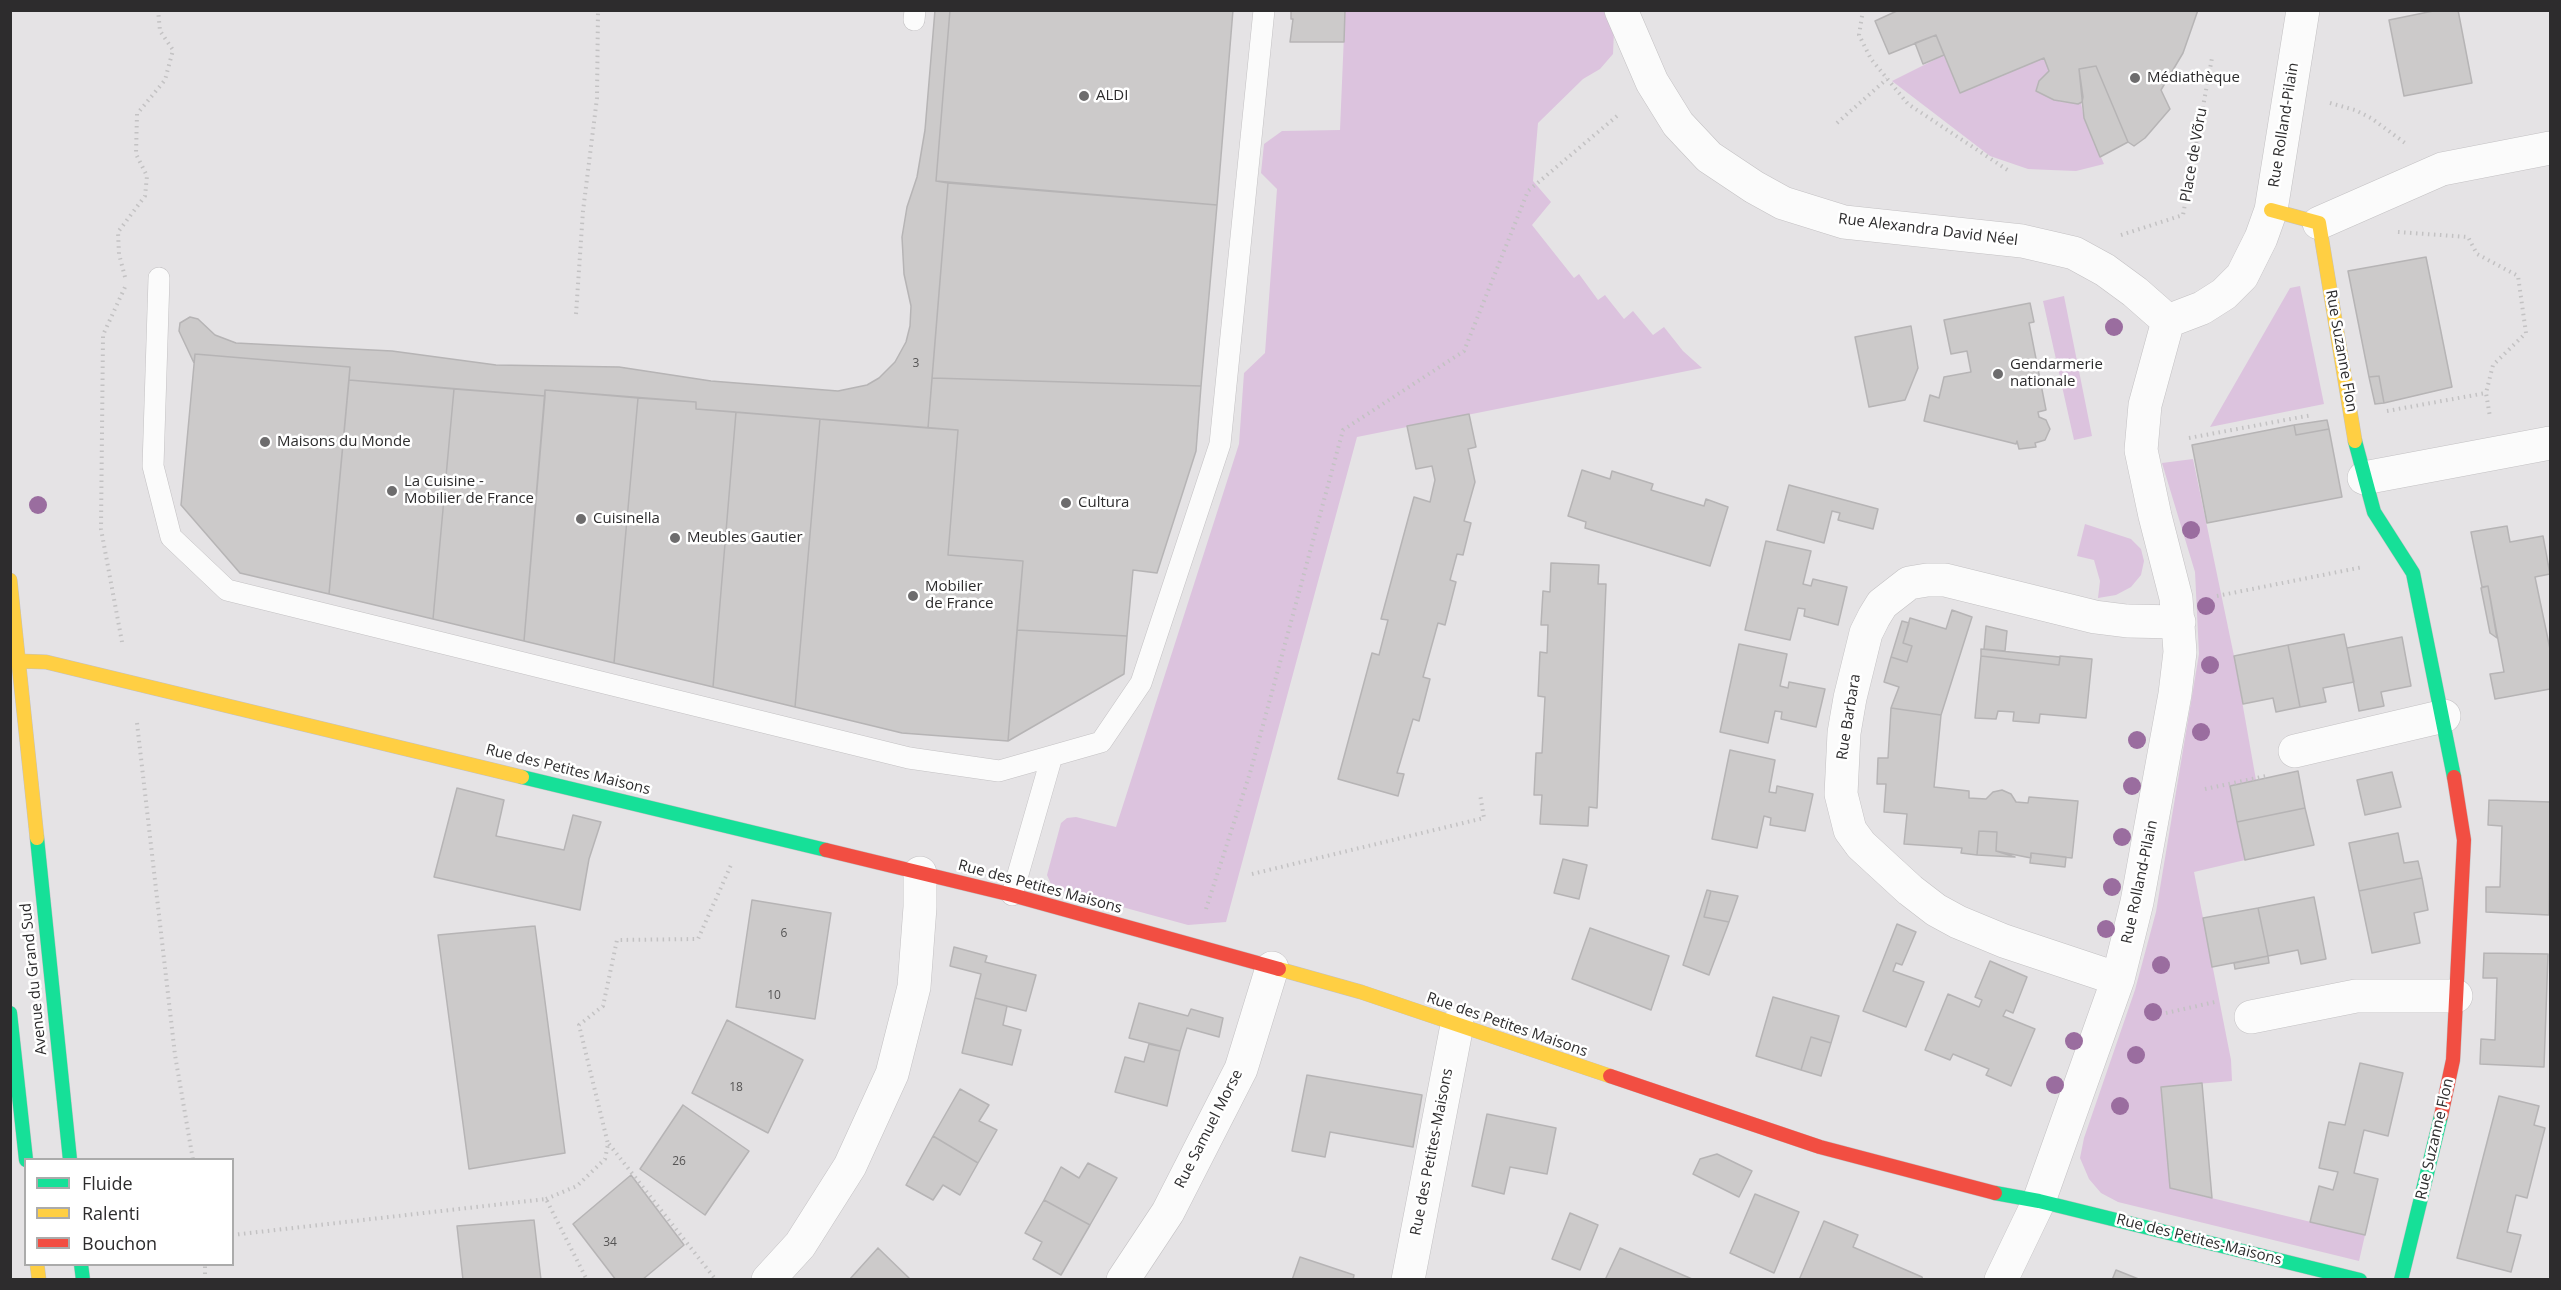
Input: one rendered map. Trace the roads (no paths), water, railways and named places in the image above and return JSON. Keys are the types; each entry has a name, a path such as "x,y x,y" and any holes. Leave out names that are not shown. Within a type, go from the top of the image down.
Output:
{"street":[{"name":"Rue Alexandra David Néel","path":"1621,10 1661,99 1691,141 1730,173 1783,203 1844,222 2022,241 2074,253 2105,270 2168,321"},
{"name":"Rue Rolland-Pilain","path":"2266,224 2303,10"},
{"path":"2168,321 2202,308 2224,294 2242,276 2266,224 2319,223 2442,169 2550,148"},
{"name":"Rue Suzanne Flon","path":"2319,223 2357,451 2380,524 2406,559 2417,589 2444,716 2464,840 2450,1081 2401,1280"},
{"name":"Rue Rolland-Pilain","path":"2001,1280 2039,1201 2118,979 2137,902 2175,694 2180,652 2179,622 2170,567 2141,450 2144,413 2168,321"},
{"path":"2364,478 2550,442"},
{"name":"Avenue du Grand Sud","path":"10,580 70,1158"},
{"name":"Rue Barbara","path":"2118,979 2026,949 1958,922 1935,910 1910,890 1861,845 1850,830 1842,794 1844,733 1866,633 1882,604 1909,584 1927,580 1946,580 2095,617 2127,621 2179,622"},
{"name":"Rue des Petites Maisons","path":"18,661 46,662 1012,895 1361,992 1820,1147 1991,1192 2039,1201"},
{"path":"2295,751 2444,716"},
{"path":"768,1280 800,1245 850,1166 892,1074 914,987 920,873"},
{"name":"Rue Samuel Morse","path":"1123,1280 1168,1212 1241,1069 1272,968"},
{"path":"2251,1017 2356,996 2456,996"},
{"name":"Avenue du Grand Sud","path":"10,1013 26,1158"},
{"name":"Rue des Petites-Maisons","path":"1408,1280 1457,1025"},
{"name":"Rue des Petites-Maisons","path":"2039,1201 2360,1280"}],"lane":[{"path":"159,278 153,466 171,537 227,590 909,758 999,771 1101,742 1141,683 1220,444 1264,10"},
{"path":"1012,895 1053,756"}],"place":[{"name":"Médiathèque","path":"2135,78"},
{"name":"ALDI","path":"1084,96"},
{"name":"Gendarmerie nationale","path":"1998,374"},
{"name":"Maisons du Monde","path":"265,442"},
{"name":"La Cuisine - Mobilier de France","path":"392,491"},
{"name":"Cultura","path":"1066,503"},
{"name":"Cuisinella","path":"581,519"},
{"name":"Meubles Gautier","path":"675,538"},
{"name":"Mobilier de France","path":"913,596"}]}
